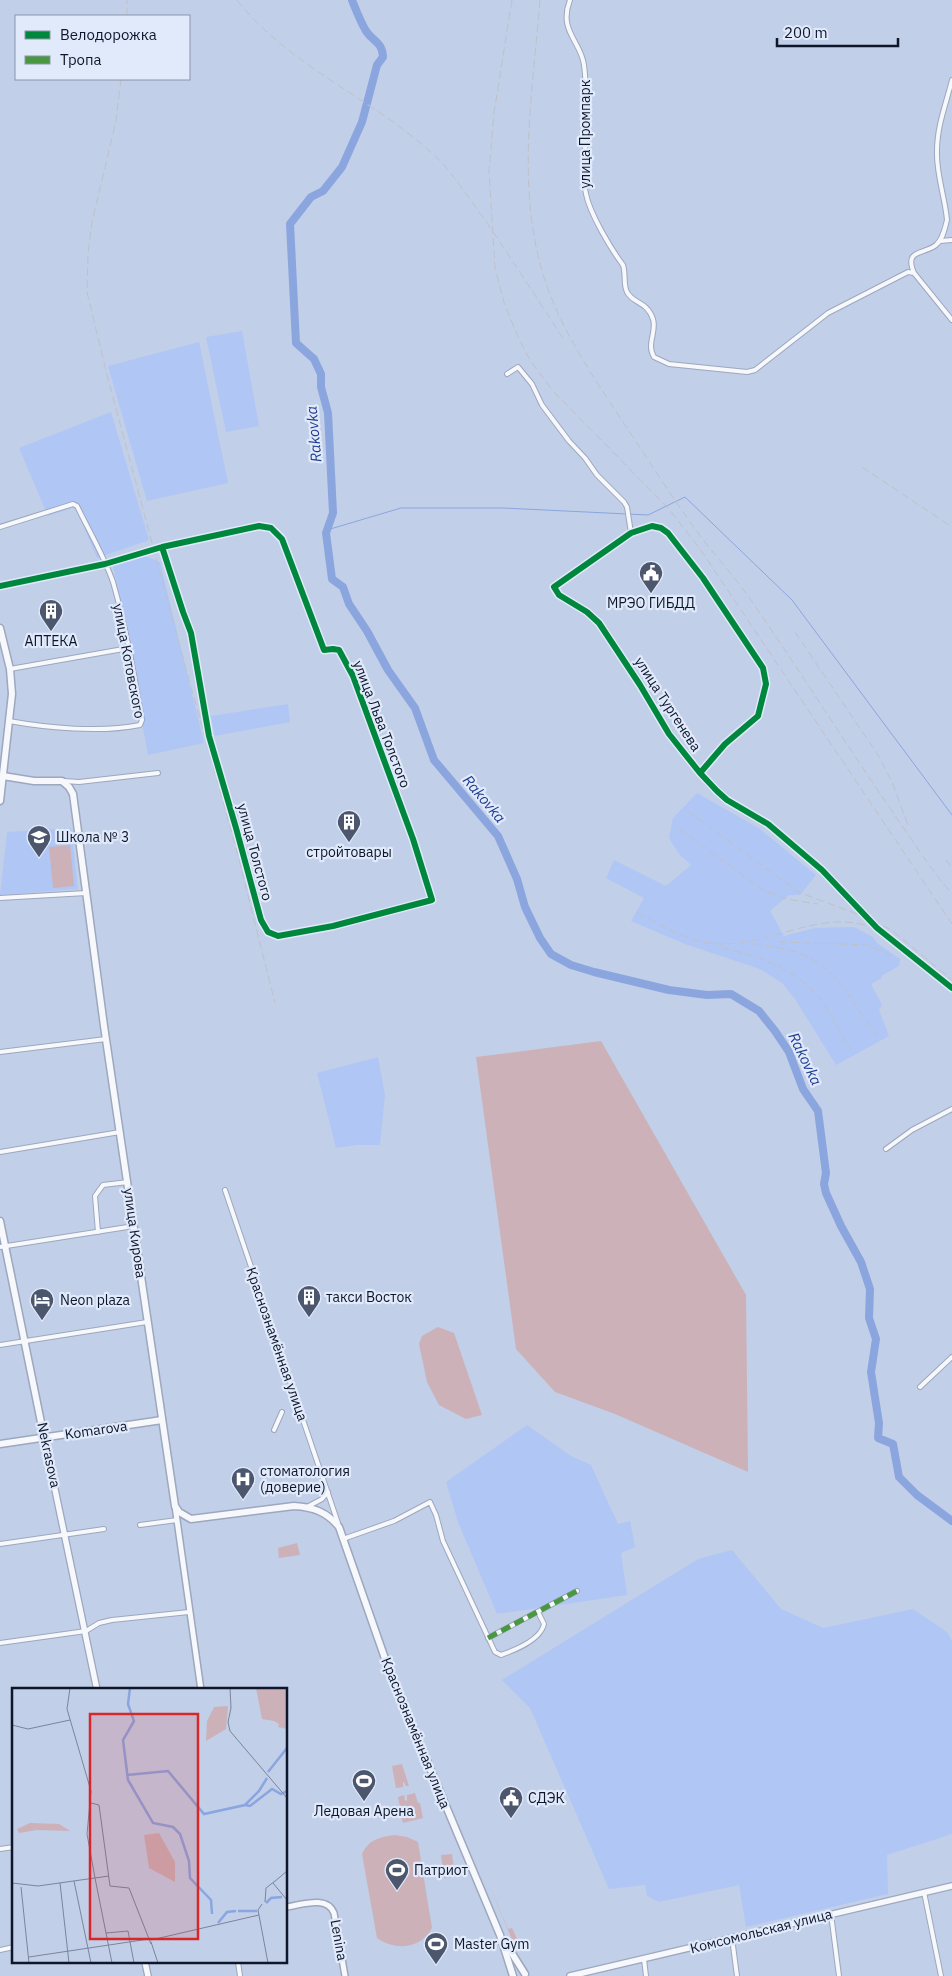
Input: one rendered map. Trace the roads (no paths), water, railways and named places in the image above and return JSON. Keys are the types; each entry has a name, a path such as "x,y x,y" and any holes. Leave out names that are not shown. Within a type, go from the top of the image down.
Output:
{"highway":[{"path":"0,628 10,669 12,694 1,775 0,801"},
{"path":"1,775 34,781 62,781"},
{"name":"улица Кирова","path":"62,781 73,794 106,1039 174,1506"},
{"name":"Nekrasova","path":"0,1221 3,1247 44,1437"},
{"name":"Komarova","path":"0,1444 162,1420"},
{"path":"174,1506 179,1512 191,1519 294,1506 307,1507"},
{"name":"Краснознамённая улица","path":"307,1507 321,1511 339,1527 389,1670 500,1935 514,1976"},
{"name":"Краснознамённая улица","path":"500,1935 528,1975"},
{"path":"514,1976 528,1975"}],"main road":[{"name":"Nekrasova","path":"44,1437 97,1688"},
{"name":"Комсомольская улица","path":"570,1976 952,1886"}],"street":[{"name":"улица Промпарк","path":"570,0 567,12 568,28 584,61 586,84 584,183 590,208 625,271 626,290 633,299 647,307 651,314 654,321 650,342 652,353 658,360 669,364 747,372 755,370 837,308 904,273 914,273"},
{"path":"952,80 941,115 937,142 938,163 947,220 940,241 933,247 912,257 911,264 914,273 952,320"},
{"path":"940,241 952,240"},
{"path":"507,374 518,367 524,374 542,406 597,475 627,507 631,533 652,526 661,528 668,533 703,578 763,668 766,675 766,684 758,716 725,744 700,773"},
{"name":"улица Котовского","path":"0,527 75,504 112,582 129,648 142,720 140,725 118,728 40,726 9,721"},
{"name":"улица Льва Толстого","path":"0,586 105,564 162,547 259,526 271,528 282,539 324,650 340,650 353,676 413,839 432,900"},
{"name":"улица Тургенева","path":"631,533 554,587 559,595 587,612 602,627 669,734 707,781 727,800 768,824 822,870 877,928 952,988"},
{"name":"улица Толстого","path":"162,547 183,612 192,633 207,727 213,752 261,920 268,932 278,936 333,926 432,900"},
{"path":"10,669 129,648"},
{"path":"62,781 79,782 158,774"},
{"path":"0,898 28,898 86,893"},
{"path":"0,1052 106,1039"},
{"path":"886,1149 912,1130 952,1109"},
{"path":"0,1152 120,1132"},
{"path":"98,1232 95,1196 103,1185 128,1182"},
{"name":"Краснознамённая улица","path":"225,1190 339,1527"},
{"path":"3,1247 134,1226"},
{"path":"0,1344 25,1342 147,1322"},
{"path":"920,1387 952,1358"},
{"path":"274,1430 282,1412"},
{"path":"307,1507 328,1492"},
{"path":"343,1538 394,1520 430,1502 436,1515 443,1541 495,1652 501,1655 510,1652 534,1638 543,1629 544,1624 538,1612"},
{"name":"улица Кирова","path":"174,1506 201,1688"},
{"path":"140,1525 191,1519"},
{"path":"0,1544 104,1529"},
{"path":"488,1638 577,1591"},
{"path":"0,1643 86,1631 99,1623 112,1620 189,1612"},
{"path":"924,1892 941,1976"},
{"name":"Lenina","path":"288,1908 323,1902 331,1906 334,1912 345,1976"},
{"path":"831,1914 840,1976"},
{"path":"732,1938 737,1976"},
{"path":"644,1959 646,1976"}],"waterway":[{"name":"Rakovka","path":"352,0 364,27 381,48 383,57 377,65 362,122 342,167 323,191 311,197 290,224 296,343 314,359 321,374 321,387 328,413 333,513 326,533 332,579 343,587 349,604 367,631 388,670 415,708 434,760 498,836 517,879 525,907 540,938 551,954 571,965 669,990 707,995 731,994 759,1011 789,1052 803,1089 818,1111 826,1173 824,1184 826,1193 841,1226 861,1262 870,1289 869,1318 876,1339 871,1372 879,1423 878,1438 893,1444 899,1477 917,1495 952,1521"},
{"path":"327,530 401,508 503,508 648,515 685,497 792,600 952,815"}],"railway":[{"path":"127,0 127,15"},
{"path":"237,0 281,44 410,135 439,160 454,177 484,219 563,338"},
{"path":"512,0 494,113 489,172 495,268 505,306 520,341 530,360 552,390 669,509 700,549 952,924"},
{"path":"540,0 529,130 529,195 539,260 545,281 561,320 592,375 674,500 702,539 748,596 857,760 914,843 952,894"},
{"path":"121,80 116,121 92,222 88,254 87,292 107,375 236,848 275,1003"},
{"path":"862,467 952,527"},
{"path":"795,632 878,755 892,782 909,828"},
{"path":"688,811 798,892 868,918 893,931 952,980"},
{"path":"680,829 763,890 786,899 818,904"},
{"path":"946,860 952,868"},
{"path":"638,913 681,935 708,943 740,943 803,927 835,922 856,923 876,928"},
{"path":"779,942 868,945 891,956"},
{"path":"753,945 798,953 815,961 841,984 876,1036"},
{"path":"722,948 747,954 771,963 803,982 824,1004 851,1050"}],"place":[{"name":"МРЭО ГИБДД","path":"651,594"},
{"name":"АПТЕКА","path":"51,632"},
{"name":"стройтовары","path":"349,843"},
{"name":"Школа № 3","path":"39,858"},
{"name":"такси Восток","path":"309,1318"},
{"name":"Neon plaza","path":"42,1321"},
{"name":"стоматология (доверие)","path":"243,1500"},
{"name":"Ледовая Арена","path":"364,1802"},
{"name":"СДЭК","path":"511,1819"},
{"name":"Патриот","path":"397,1891"},
{"name":"Master Gym","path":"436,1965"}]}
